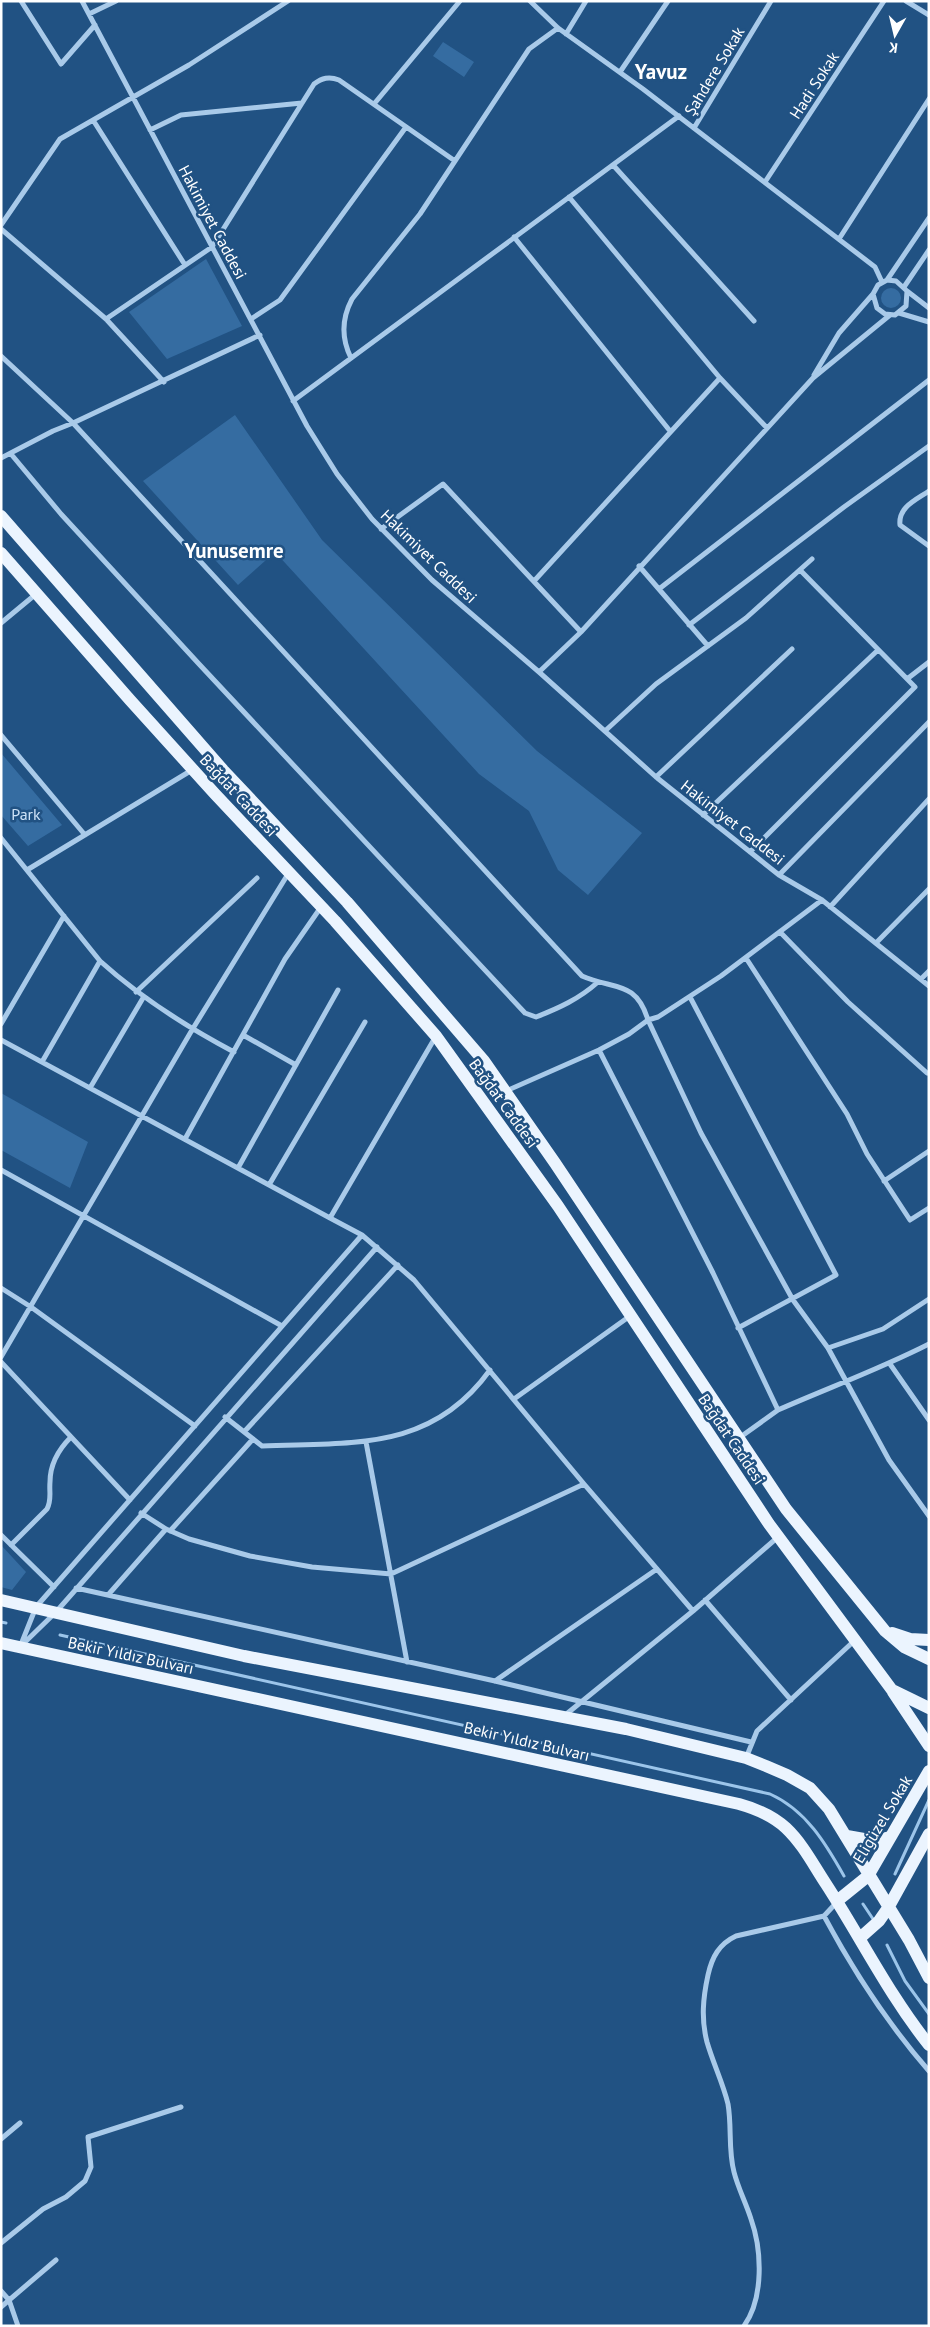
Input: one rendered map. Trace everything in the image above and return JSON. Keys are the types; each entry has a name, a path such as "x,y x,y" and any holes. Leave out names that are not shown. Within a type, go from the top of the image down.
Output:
{"main road":[{"name":"Bağdat Caddesi","path":"1,516 223,770 347,902 484,1061 786,1509 885,1631 904,1647 929,1659"},
{"name":"Bağdat Caddesi","path":"1,553 192,769 321,907 436,1036 558,1206 778,1537 892,1690 929,1708"},
{"name":"Bekir Yıldız Bulvarı","path":"1,1600 244,1656 563,1716 746,1758 788,1774 810,1788 829,1809 847,1836 868,1876 909,1940 929,1978"},
{"path":"885,1631 910,1639 929,1640"},
{"name":"Bekir Yıldız Bulvarı","path":"1,1643 750,1807 774,1819 794,1836 861,1937 887,1986 929,2045"},
{"path":"892,1690 929,1746"},
{"name":"Eligüzel Sokak","path":"837,1901 868,1876 929,1771"},
{"path":"861,1937 879,1922 929,1834"},
{"path":"847,1836 875,1841 890,1838"}],"street":[{"path":"21,1 61,64 95,25"},
{"name":"Hakimiyet Caddesi","path":"82,1 293,401 338,474 381,529 432,580 539,672 656,777 779,875 822,900 929,986"},
{"path":"89,14 116,1"},
{"path":"1,225 60,139 189,65 288,1"},
{"path":"374,104 460,1"},
{"path":"530,1 558,28 679,116 875,267 884,281"},
{"path":"566,34 586,1"},
{"path":"620,72 668,1"},
{"name":"Şahdere Sokak","path":"694,128 771,1"},
{"name":"Hadi Sokak","path":"765,182 884,1"},
{"path":"906,1 929,15"},
{"path":"350,358 344,335 344,320 348,305 420,214 529,49 558,28"},
{"path":"106,319 212,247 314,84 321,79 339,80 455,161"},
{"path":"839,239 929,99"},
{"path":"150,130 181,115 302,103"},
{"path":"293,401 679,116"},
{"path":"93,120 185,265"},
{"path":"251,319 280,300 406,127"},
{"path":"613,165 754,321"},
{"path":"569,197 720,378 767,428"},
{"path":"813,378 839,333 884,281 929,218"},
{"path":"1,229 106,319 164,382"},
{"path":"514,237 670,431"},
{"path":"899,313 906,306 906,289 929,250"},
{"path":"884,281 896,281 929,308"},
{"path":"873,294 877,308 890,315"},
{"path":"539,672 580,632 813,378 890,315 899,313 929,322"},
{"path":"1,458 53,430 73,423 164,382 260,336"},
{"path":"1,356 73,423 582,976 624,988 632,993 643,1005 648,1020 701,1133 793,1300 828,1348 889,1460 929,1516"},
{"path":"535,580 720,378"},
{"path":"659,590 929,380"},
{"path":"690,625 844,507 929,446"},
{"path":"11,454 61,514 525,1013 536,1017 567,1005 582,996 598,982"},
{"path":"381,529 443,484 535,580 580,632"},
{"path":"929,491 904,509 900,525 929,546"},
{"path":"605,731 656,684 746,618 812,559"},
{"path":"639,566 708,646"},
{"path":"750,852 914,687 800,570"},
{"path":"1,623 36,594"},
{"path":"656,777 792,649"},
{"path":"703,815 878,650"},
{"path":"907,679 929,662"},
{"path":"779,875 929,722"},
{"path":"1,735 85,835"},
{"path":"27,870 192,769"},
{"path":"830,907 929,799"},
{"path":"1,838 100,961 143,998 192,1030 234,1052"},
{"path":"1,1357 143,1117 192,1030 289,872"},
{"path":"136,992 257,878"},
{"path":"876,943 929,889"},
{"path":"506,1092 599,1050 629,1034 648,1020 658,1017 746,958 822,900"},
{"path":"185,1139 285,959 321,907"},
{"path":"1,1024 64,916"},
{"path":"780,932 848,1002 927,1073"},
{"path":"746,958 847,1114 867,1154 910,1220 929,1208"},
{"path":"42,1062 100,961"},
{"path":"921,979 929,971"},
{"path":"238,1168 338,990"},
{"path":"690,997 836,1274 793,1300 738,1328"},
{"path":"90,1088 143,998"},
{"path":"270,1185 365,1022"},
{"path":"243,1035 296,1065"},
{"path":"330,1218 436,1036"},
{"path":"1,1040 362,1235 377,1247 414,1280 693,1611"},
{"path":"599,1050 713,1273 778,1410"},
{"path":"884,1181 929,1151"},
{"path":"1,1170 282,1326"},
{"path":"20,1647 36,1607 362,1235"},
{"path":"20,1647 56,1612 225,1417 377,1247"},
{"path":"244,1432 398,1265"},
{"path":"1,1288 31,1307 195,1426"},
{"path":"828,1348 883,1329 929,1299"},
{"path":"514,1399 630,1316"},
{"path":"739,1438 778,1410 846,1379 890,1364 929,1344"},
{"path":"1,1362 130,1500"},
{"path":"890,1364 929,1420"},
{"path":"225,1417 262,1446 366,1442 407,1434 443,1416 474,1391 490,1370"},
{"path":"11,1545 49,1506 52,1468 61,1448 72,1437"},
{"path":"108,1595 253,1438"},
{"path":"366,1442 407,1662"},
{"path":"142,1513 168,1530 204,1544 281,1562 338,1570 391,1574 584,1484"},
{"path":"1,1536 54,1587"},
{"path":"563,1716 583,1702 693,1611 778,1537"},
{"path":"495,1681 657,1569"},
{"path":"76,1588 495,1681 751,1742"},
{"path":"705,1600 791,1700"},
{"path":"746,1758 756,1731 854,1640"},
{"path":"744,2326 752,2311 756,2292 758,2267 757,2241 752,2220 734,2173 728,2103 705,2030 705,1990 714,1956 721,1946 730,1939 824,1916 837,1901"},
{"path":"824,1916 869,1994 901,2039 929,2071"},
{"path":"1,2243 43,2209 66,2197 85,2181 91,2167 88,2137 181,2108"},
{"path":"1,2139 20,2123"},
{"path":"1,2307 56,2260"},
{"path":"1,2291 9,2300 18,2326"}],"green space":[{"path":"443,42 474,62 464,77 433,56"},
{"path":"206,259 242,326 167,359 129,312"},
{"path":"891,288 898,291 901,298 898,305 891,308 884,305 881,298 884,291"},
{"path":"235,415 322,540 537,751 642,833 588,895 558,870 529,811 479,774 275,552 238,585 143,481"},
{"name":"Park","path":"1,753 62,825 28,846 1,815"},
{"path":"1,1093 88,1142 70,1188 1,1150"},
{"path":"1,1545 26,1572 12,1590 1,1587"}],"waterway":[{"path":"1,1622 6,1623"},
{"path":"60,1635 770,1794 794,1809 814,1829 844,1876"},
{"path":"895,1874 929,1800"},
{"path":"863,1904 875,1922"},
{"path":"887,1945 905,1981 929,2014"}],"district":[{"name":"Yavuz","path":"661,72"},
{"name":"Yunusemre","path":"234,551"}]}
